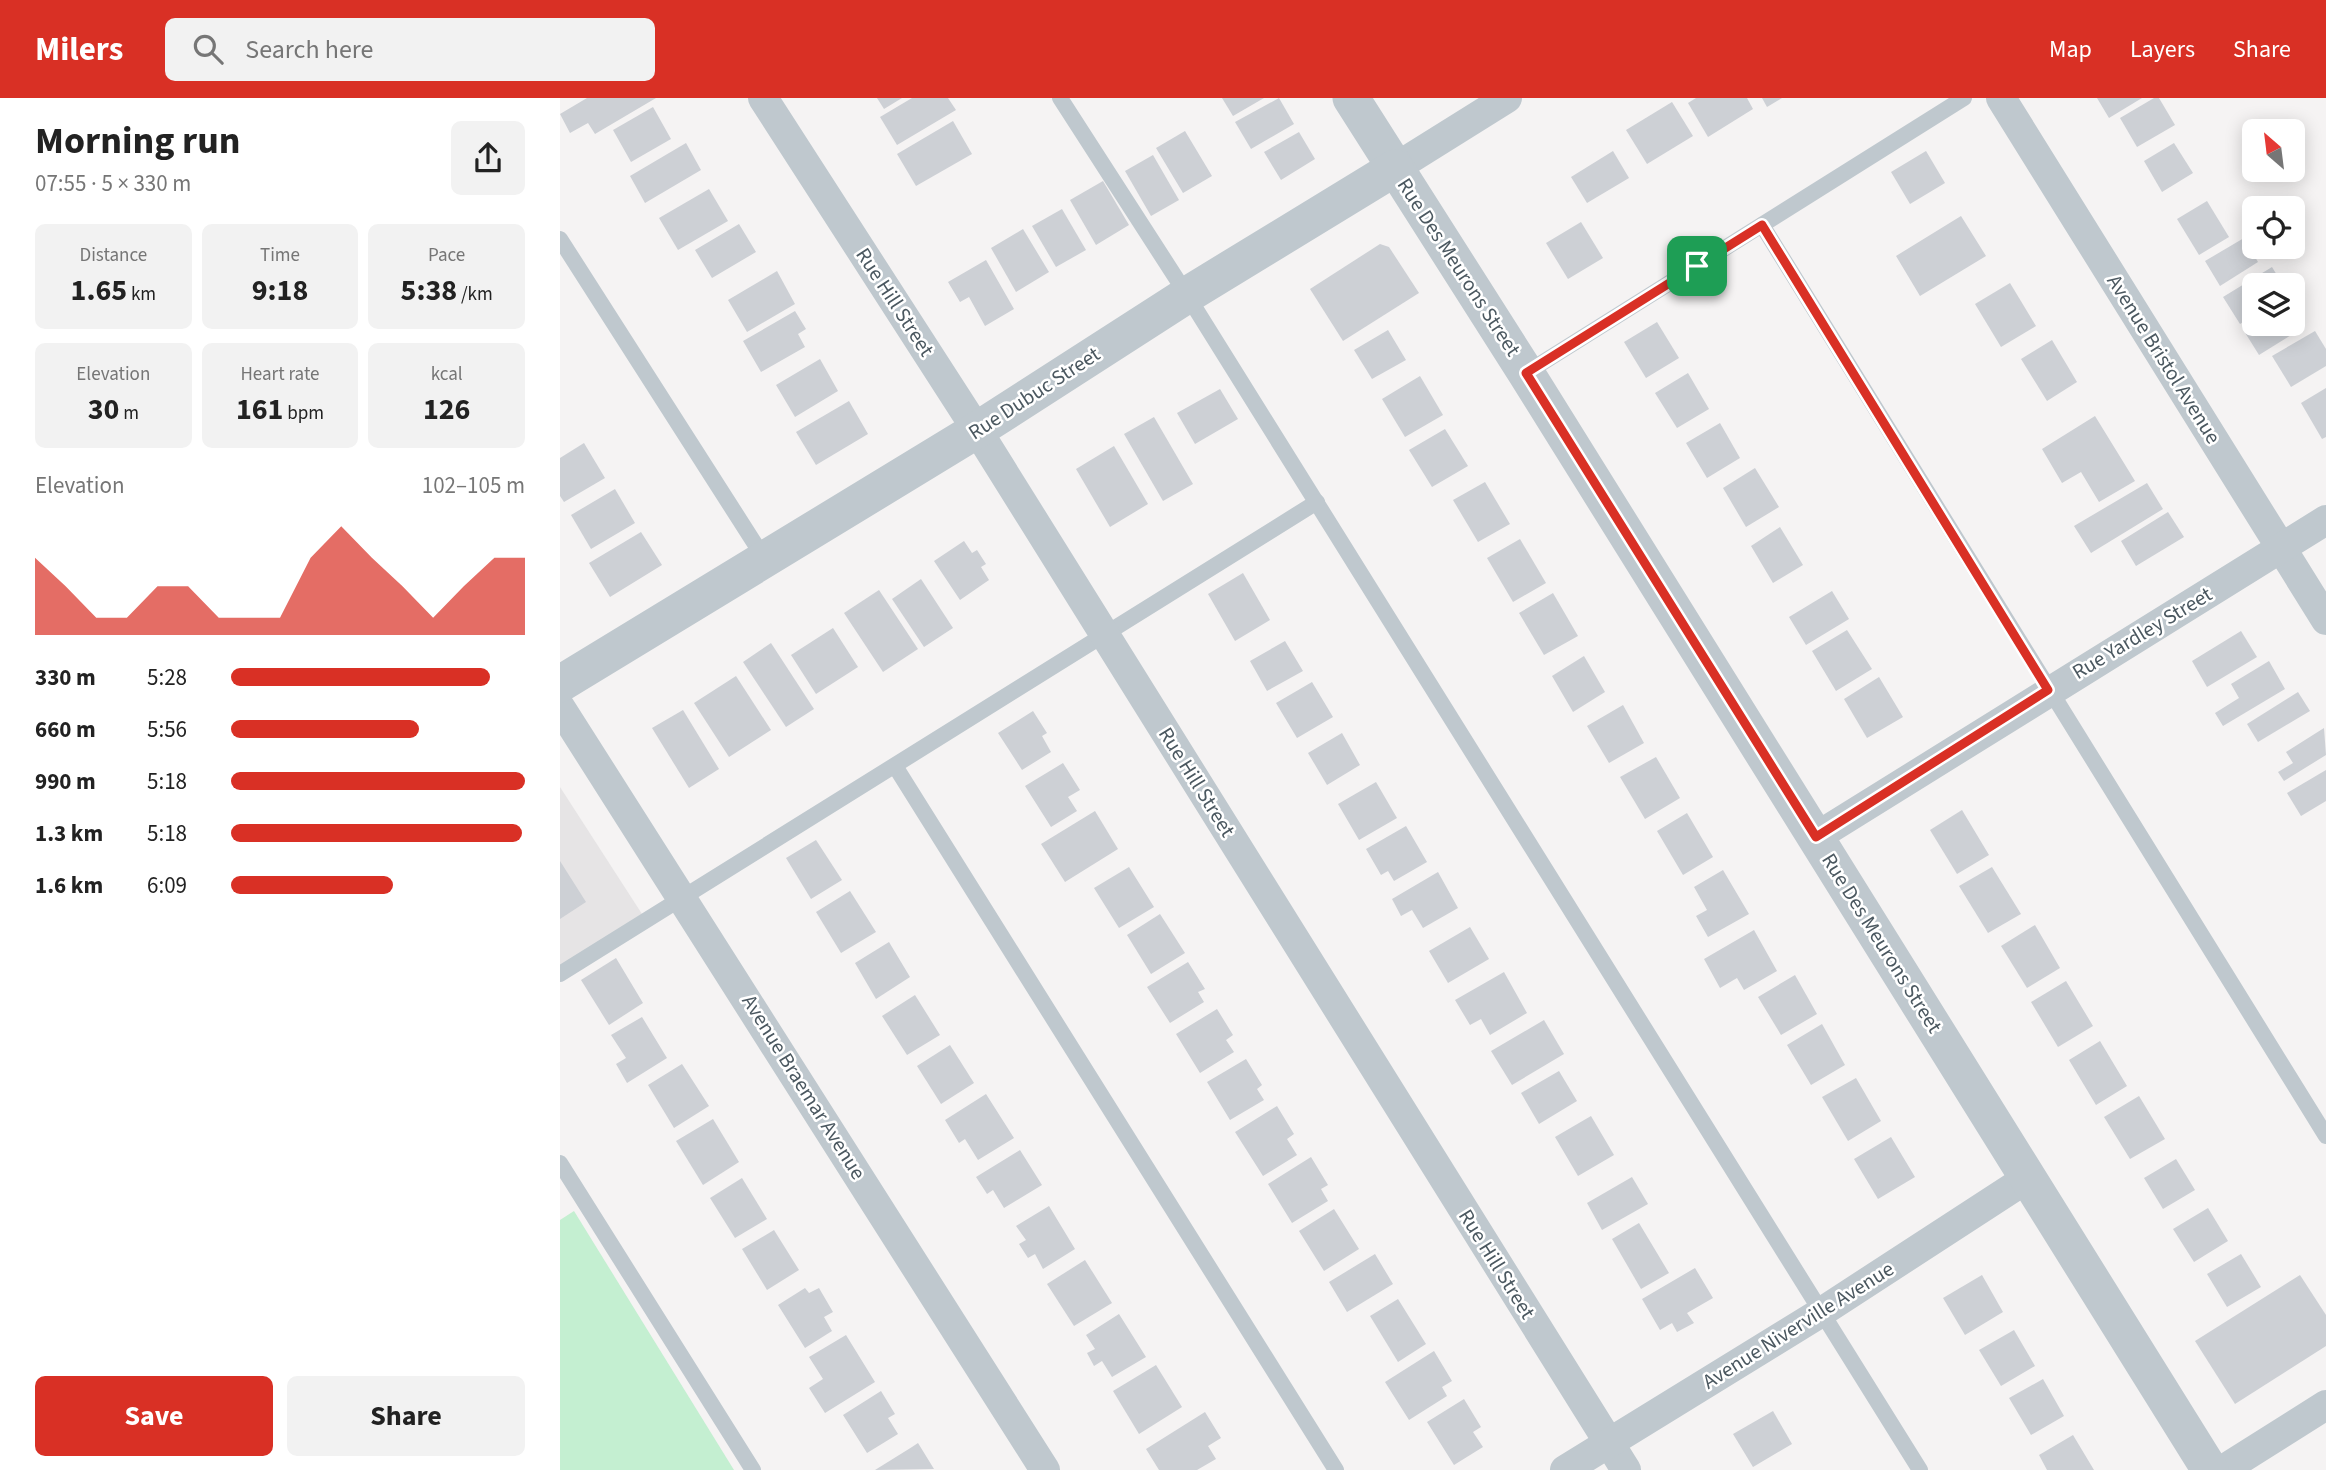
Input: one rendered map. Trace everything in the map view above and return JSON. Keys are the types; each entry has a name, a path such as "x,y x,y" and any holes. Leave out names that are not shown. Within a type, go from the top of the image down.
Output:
{"street":[{"name":"Rue Hill Street","path":"763,98 977,430 1626,1470"},
{"name":"Rue Des Meurons Street","path":"1351,98 1526,373 2210,1470"},
{"name":"Rue Dubuc Street","path":"560,684 977,430 1187,295 1507,98"},
{"name":"Avenue Bristol Avenue","path":"2001,98 2326,620"},
{"name":"Rue Yardley Street","path":"1816,837 2048,690 2326,520"},
{"name":"Avenue Braemar Avenue","path":"560,707 683,895 1045,1470"},
{"name":"Avenue Niverville Avenue","path":"1565,1470 1820,1312 2029,1177"},
{"path":"2223,1470 2326,1405"}],"lane":[{"path":"1060,98 1317,502 1920,1470"},
{"path":"1526,373 1964,98"},
{"path":"1762,225 2326,1136"},
{"path":"560,239 764,558"},
{"path":"560,974 1317,502"},
{"path":"895,765 1336,1470"},
{"path":"560,1163 753,1470"}],"shaded area":[{"path":"560,787 642,914 560,966"}],"green space":[{"path":"574,1211 734,1470 560,1470 560,1220"}],"building":[{"path":"587,98 656,98 595,134 588,123 570,133 560,114"},
{"path":"877,98 902,98 884,109"},
{"path":"912,98 948,98 956,110 897,145 880,117"},
{"path":"1222,98 1264,98 1233,116"},
{"path":"1279,98 1294,124 1251,149 1235,122"},
{"path":"1696,98 1747,98 1753,109 1708,137 1688,103"},
{"path":"1762,98 1782,98 1767,107"},
{"path":"2097,98 2142,98 2109,118"},
{"path":"2154,98 2159,98 2175,125 2137,147 2120,118"},
{"path":"1672,102 1693,136 1647,164 1626,130"},
{"path":"653,107 671,139 631,162 613,130"},
{"path":"953,121 972,154 916,186 897,154"},
{"path":"1185,131 1212,176 1183,193 1156,148"},
{"path":"1299,132 1315,159 1281,180 1264,152"},
{"path":"686,143 701,170 645,203 630,176"},
{"path":"2174,143 2193,173 2162,192 2144,161"},
{"path":"1613,151 1629,178 1587,203 1571,177"},
{"path":"1926,151 1945,183 1910,204 1891,172"},
{"path":"1153,155 1179,200 1151,216 1125,171"},
{"path":"1103,181 1129,225 1096,245 1070,200"},
{"path":"709,189 728,221 678,250 659,218"},
{"path":"2207,201 2229,237 2199,255 2177,219"},
{"path":"1062,209 1086,250 1056,267 1032,226"},
{"path":"1961,216 1986,256 1920,296 1896,256"},
{"path":"1581,222 1603,258 1568,279 1546,243"},
{"path":"739,224 756,252 712,278 695,250"},
{"path":"1023,229 1049,272 1016,292 991,248"},
{"path":"2242,239 2242,259 2256,259 2258,262 2220,286 2205,261"},
{"path":"1380,244 1389,247 1419,293 1343,341 1310,289"},
{"path":"986,260 1014,309 985,326 969,297 960,302 948,282"},
{"path":"2272,267 2276,273 2262,273"},
{"path":"777,271 795,304 747,332 728,300"},
{"path":"2010,283 2036,326 2001,347 1975,304"},
{"path":"2242,285 2242,323 2240,324 2223,297"},
{"path":"795,311 806,329 798,334 805,347 761,372 743,341"},
{"path":"1657,322 1679,358 1646,378 1624,342"},
{"path":"1388,330 1406,360 1372,379 1354,350"},
{"path":"2315,331 2326,349 2326,366 2291,387 2272,356"},
{"path":"2247,336 2289,336 2259,355"},
{"path":"2052,340 2077,382 2047,401 2021,359"},
{"path":"820,359 838,391 795,417 776,385"},
{"path":"1688,373 1709,409 1677,428 1655,393"},
{"path":"1420,376 1443,415 1405,437 1382,399"},
{"path":"2326,388 2326,437 2322,439 2301,403"},
{"path":"1220,389 1238,419 1195,444 1177,413"},
{"path":"849,401 868,434 816,465 796,432"},
{"path":"2095,416 2135,481 2099,502 2081,472 2062,483 2042,449"},
{"path":"1154,417 1193,484 1163,501 1124,434"},
{"path":"1720,423 1740,458 1707,478 1686,443"},
{"path":"1445,429 1468,466 1432,487 1409,450"},
{"path":"584,443 605,478 564,502 560,496 560,458"},
{"path":"1114,446 1148,504 1110,527 1076,469"},
{"path":"1755,468 1779,507 1746,527 1723,488"},
{"path":"1485,482 1510,524 1478,542 1453,500"},
{"path":"2147,483 2163,509 2091,553 2074,526"},
{"path":"615,489 635,523 591,549 571,515"},
{"path":"2168,512 2184,537 2136,566 2121,541"},
{"path":"1780,527 1803,565 1773,583 1751,546"},
{"path":"641,532 662,565 610,597 589,563"},
{"path":"1520,539 1546,583 1513,602 1487,558"},
{"path":"964,541 972,553 977,550 986,564 981,567 989,580 960,600 934,561"},
{"path":"1243,573 1270,620 1235,641 1208,594"},
{"path":"921,579 953,628 924,647 892,599"},
{"path":"879,590 918,649 883,672 844,613"},
{"path":"1832,591 1849,619 1806,645 1789,617"},
{"path":"1553,593 1578,636 1544,655 1519,613"},
{"path":"833,628 858,667 816,694 791,655"},
{"path":"1847,630 1872,669 1836,691 1812,651"},
{"path":"2241,631 2257,657 2207,687 2192,661"},
{"path":"1285,641 1303,671 1267,691 1250,661"},
{"path":"771,643 814,709 786,727 743,662"},
{"path":"1584,656 1605,692 1573,712 1552,676"},
{"path":"2269,661 2285,689 2223,726 2215,713 2239,698 2231,684"},
{"path":"736,676 771,730 729,757 694,703"},
{"path":"1879,677 1903,717 1867,738 1844,699"},
{"path":"1312,682 1333,717 1297,738 1276,703"},
{"path":"2298,692 2310,711 2258,742 2247,724"},
{"path":"1623,705 1644,743 1609,763 1587,726"},
{"path":"683,710 719,769 689,788 652,728"},
{"path":"1033,711 1047,733 1042,736 1051,752 1022,770 998,733"},
{"path":"2324,728 2326,755 2284,781 2278,772 2293,763 2286,752"},
{"path":"1342,733 1360,765 1327,785 1308,753"},
{"path":"1656,757 1680,798 1645,819 1620,777"},
{"path":"1063,763 1080,790 1068,797 1077,811 1051,827 1025,786"},
{"path":"2326,770 2326,801 2301,816 2287,793"},
{"path":"1376,782 1397,818 1359,840 1338,804"},
{"path":"1962,810 1989,855 1957,874 1930,830"},
{"path":"1095,811 1118,849 1065,882 1041,844"},
{"path":"1687,813 1713,857 1683,875 1657,831"},
{"path":"1406,826 1427,862 1394,881 1388,871 1381,875 1366,849"},
{"path":"816,840 842,880 811,899 786,858"},
{"path":"560,861 586,902 560,919"},
{"path":"1129,867 1154,907 1119,928 1094,888"},
{"path":"1992,867 2021,914 1988,933 1959,886"},
{"path":"1723,870 1749,914 1708,937 1696,916 1707,910 1694,887"},
{"path":"1438,872 1458,908 1423,928 1412,910 1401,916 1392,899"},
{"path":"850,891 876,932 841,953 816,912"},
{"path":"1160,914 1185,953 1151,974 1127,935"},
{"path":"2035,925 2060,968 2027,988 2001,946"},
{"path":"1470,927 1489,959 1448,983 1429,951"},
{"path":"1754,930 1777,971 1744,990 1737,978 1720,988 1704,959"},
{"path":"889,942 910,977 876,999 855,963"},
{"path":"616,958 643,1003 609,1025 581,980"},
{"path":"1188,962 1205,989 1198,992 1204,1002 1170,1023 1147,987"},
{"path":"1504,972 1527,1013 1490,1035 1481,1019 1470,1025 1455,1000"},
{"path":"1795,975 1817,1014 1781,1035 1758,997"},
{"path":"2066,981 2093,1026 2058,1047 2031,1002"},
{"path":"915,995 940,1035 907,1055 882,1016"},
{"path":"1217,1009 1233,1035 1226,1040 1234,1052 1200,1073 1176,1034"},
{"path":"642,1017 667,1058 627,1083 616,1064 626,1058 611,1035"},
{"path":"1544,1020 1564,1054 1512,1085 1491,1051"},
{"path":"1822,1024 1845,1065 1811,1085 1787,1045"},
{"path":"2100,1041 2127,1086 2096,1105 2069,1060"},
{"path":"950,1045 974,1083 941,1104 917,1066"},
{"path":"1246,1059 1262,1085 1257,1089 1264,1100 1230,1120 1207,1082"},
{"path":"682,1064 709,1106 674,1128 648,1085"},
{"path":"1559,1071 1577,1101 1539,1124 1521,1093"},
{"path":"1856,1078 1881,1121 1848,1141 1822,1097"},
{"path":"986,1094 1014,1138 978,1160 965,1139 959,1143 945,1120"},
{"path":"2139,1096 2165,1139 2130,1159 2104,1117"},
{"path":"1277,1106 1294,1134 1287,1139 1297,1155 1263,1176 1235,1132"},
{"path":"1591,1116 1614,1155 1578,1176 1555,1137"},
{"path":"713,1119 739,1162 703,1185 676,1141"},
{"path":"1891,1137 1915,1177 1878,1199 1854,1159"},
{"path":"1020,1150 1042,1185 1004,1208 993,1190 987,1194 976,1177"},
{"path":"1311,1157 1328,1185 1321,1189 1328,1201 1292,1223 1268,1184"},
{"path":"2176,1159 2195,1190 2163,1209 2144,1178"},
{"path":"1632,1177 1648,1204 1602,1230 1587,1203"},
{"path":"742,1178 767,1219 735,1238 710,1198"},
{"path":"1049,1206 1075,1249 1043,1269 1035,1254 1028,1258 1019,1244 1026,1240 1016,1226"},
{"path":"2208,1208 2228,1241 2194,1262 2173,1229"},
{"path":"1334,1209 1359,1249 1324,1271 1299,1231"},
{"path":"1639,1223 1669,1273 1641,1289 1612,1239"},
{"path":"774,1230 799,1270 767,1290 742,1249"},
{"path":"1375,1254 1393,1284 1347,1312 1329,1282"},
{"path":"2241,1254 2261,1287 2227,1307 2207,1274"},
{"path":"1085,1260 1112,1303 1074,1326 1047,1284"},
{"path":"1695,1268 1713,1298 1687,1313 1694,1323 1677,1332 1672,1323 1660,1330 1642,1299"},
{"path":"1982,1275 2003,1312 1965,1335 1943,1298"},
{"path":"2300,1275 2326,1315 2326,1346 2235,1404 2195,1341"},
{"path":"805,1288 809,1293 819,1288 833,1312 824,1317 832,1331 805,1348 778,1305"},
{"path":"1398,1299 1426,1344 1398,1362 1370,1316"},
{"path":"1119,1314 1146,1357 1112,1377 1102,1361 1094,1366 1087,1353 1095,1349 1086,1335"},
{"path":"2014,1330 2035,1366 2001,1386 1979,1350"},
{"path":"846,1335 875,1382 825,1413 809,1388 823,1379 809,1357"},
{"path":"1434,1351 1452,1381 1442,1387 1447,1396 1409,1420 1385,1382"},
{"path":"1156,1365 1182,1407 1139,1434 1113,1391"},
{"path":"2043,1379 2064,1416 2031,1435 2009,1398"},
{"path":"881,1391 895,1414 888,1418 898,1434 867,1453 843,1415"},
{"path":"1464,1399 1481,1427 1473,1432 1483,1447 1454,1465 1427,1422"},
{"path":"1773,1411 1792,1444 1753,1467 1733,1434"},
{"path":"1205,1412 1221,1438 1208,1446 1216,1459 1197,1470 1159,1470 1146,1449"},
{"path":"2073,1435 2094,1470 2047,1470 2039,1455"},
{"path":"918,1443 934,1469 875,1470 912,1447"}],"route":[{"path":"1762,225 2048,690 1816,837 1526,373 1697,266 1762,225"}]}
